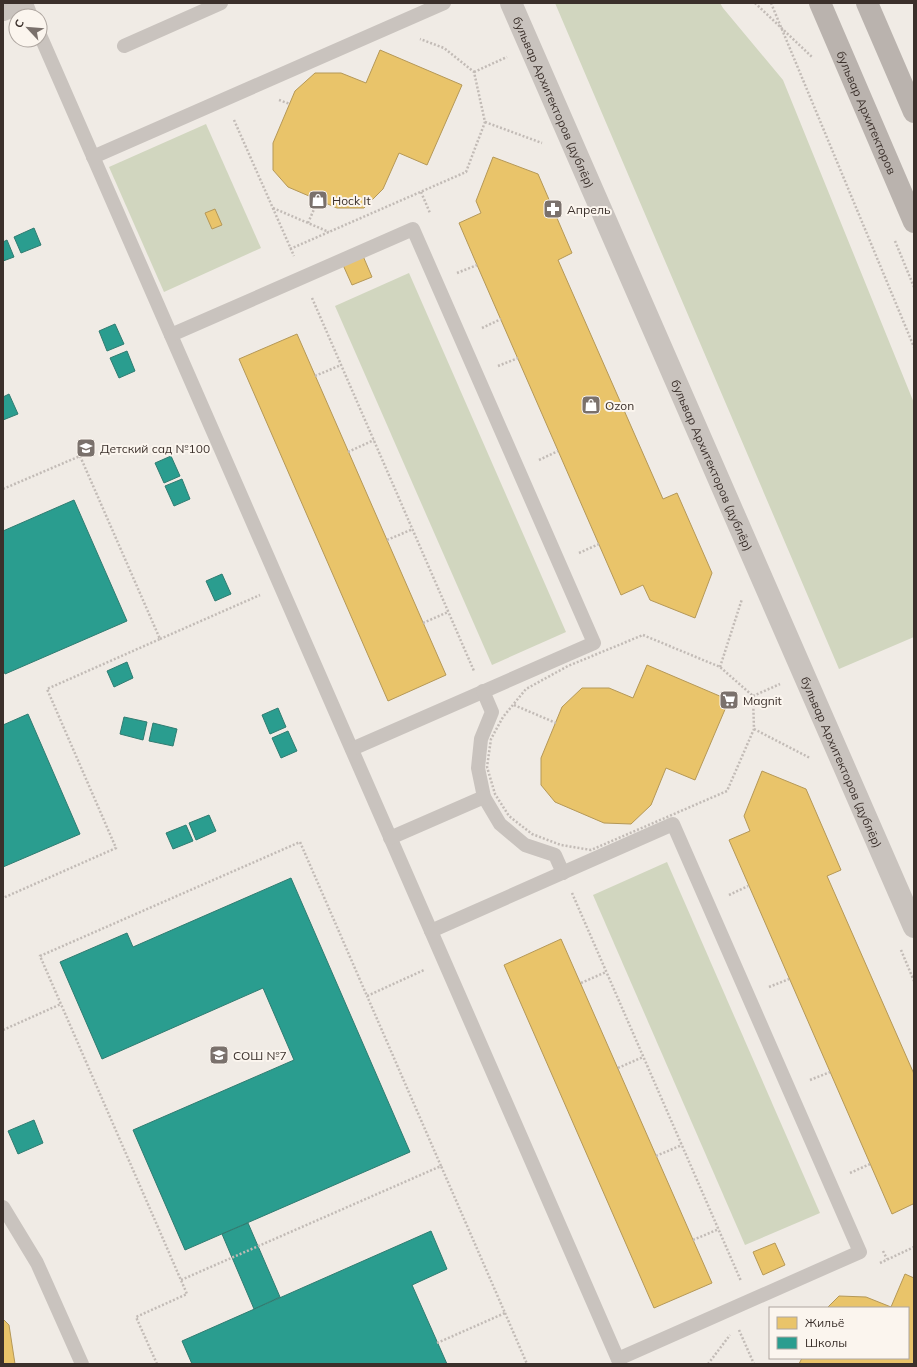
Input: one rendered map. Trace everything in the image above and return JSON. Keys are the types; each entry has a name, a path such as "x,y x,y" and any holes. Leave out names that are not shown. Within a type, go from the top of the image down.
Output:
{"main road":[{"name":"бульвар Архитекторов","path":"820,3 914,222"},
{"path":"866,3 914,112"}],"street":[{"path":"3,10 20,3"},
{"name":"бульвар Архитекторов (дублёр)","path":"511,3 914,927"}],"lane":[{"path":"124,46 222,3"},
{"path":"93,157 444,3"},
{"path":"45,48 390,838 431,931 445,961 619,1361 860,1252 673,824 431,931"},
{"path":"171,335 413,229 588,628 594,643 352,749"},
{"path":"483,691 492,712 481,739 478,768 484,797 500,824 525,845 555,855 563,873"},
{"path":"390,838 484,797"},
{"path":"3,1207 37,1263 82,1364"}],"path":[{"path":"755,3 816,60"},
{"path":"771,3 914,347"},
{"path":"290,249 466,172 485,122 474,72 444,48 418,38"},
{"path":"474,72 512,55"},
{"path":"275,98 290,104"},
{"path":"225,99 483,691"},
{"path":"485,122 546,144"},
{"path":"308,223 318,200"},
{"path":"272,208 329,232"},
{"path":"893,235 914,286"},
{"path":"457,274 477,265"},
{"path":"480,328 501,319"},
{"path":"497,367 518,358"},
{"path":"315,376 341,365"},
{"path":"348,452 374,440"},
{"path":"538,460 558,451"},
{"path":"3,489 80,456 160,639"},
{"path":"387,540 413,529"},
{"path":"579,553 599,544"},
{"path":"3,898 116,848 47,689 281,586"},
{"path":"720,667 743,594"},
{"path":"423,623 449,612"},
{"path":"591,850 561,845 532,834 509,816 494,794 487,767 491,739 503,717 526,689 568,666 643,635 720,667 753,696 754,729 727,791"},
{"path":"753,696 786,681"},
{"path":"513,705 556,723"},
{"path":"754,729 815,760"},
{"path":"157,1364 136,1316 187,1294 40,956 300,842 527,1364"},
{"path":"563,873 750,1301"},
{"path":"728,895 748,886"},
{"path":"367,996 445,961"},
{"path":"581,983 606,972"},
{"path":"769,988 789,979"},
{"path":"3,1030 61,1004"},
{"path":"618,1068 643,1057"},
{"path":"809,1081 830,1072"},
{"path":"656,1156 682,1145"},
{"path":"850,1173 870,1164"},
{"path":"181,1280 441,1166"},
{"path":"693,1240 719,1229"},
{"path":"887,1260 914,1248"},
{"path":"437,1343 505,1313"},
{"path":"737,1325 754,1364"},
{"path":"708,1364 733,1331"}],"green space":[{"path":"555,3 720,3 783,80 914,403 914,637 839,669"},
{"path":"206,124 261,248 164,292 109,167"},
{"path":"409,273 566,632 492,665 335,306"},
{"path":"667,862 820,1213 745,1245 593,895"}],"building: Жильё":[{"path":"380,50 462,85 427,165 399,153 383,189 364,208 337,208 288,187 273,170 273,143 295,91 315,73 341,73 366,83"},
{"path":"493,157 538,174 572,253 558,260 663,499 677,493 712,573 695,618 650,600 643,585 621,595 459,223 481,213 476,201"},
{"path":"215,209 222,225 212,229 205,213"},
{"path":"363,256 372,277 352,285 343,265"},
{"path":"297,334 446,675 388,701 239,359"},
{"path":"647,665 729,700 695,780 666,768 651,805 631,824 604,823 555,802 541,785 541,758 562,707 582,688 609,688 633,698"},
{"path":"762,771 806,789 841,870 827,876 914,1074 914,1206 913,1204 892,1214 729,840 750,831 744,816"},
{"path":"561,939 712,1283 654,1308 504,965"},
{"path":"775,1243 785,1265 763,1275 753,1252"},
{"path":"905,1274 914,1278 914,1364 799,1364 802,1359 909,1359 909,1307 891,1307"},
{"path":"839,1296 866,1297 891,1307 828,1307"},
{"path":"3,1319 9,1325 15,1364 3,1364"}],"building: Школы":[{"path":"34,228 41,245 21,253 14,237"},
{"path":"7,240 14,257 3,261 3,242"},
{"path":"115,324 124,344 107,351 99,331"},
{"path":"127,351 135,371 119,378 110,358"},
{"path":"9,394 18,414 3,420 3,397"},
{"path":"171,456 180,476 164,483 155,463"},
{"path":"182,479 190,499 174,506 165,486"},
{"path":"74,500 127,621 5,674 3,669 3,531"},
{"path":"222,574 231,594 215,601 206,581"},
{"path":"127,662 133,678 114,687 107,671"},
{"path":"278,708 286,727 270,734 262,715"},
{"path":"28,714 80,834 3,867 3,725"},
{"path":"124,717 147,722 143,740 120,734"},
{"path":"153,723 177,729 173,746 149,741"},
{"path":"288,731 297,751 281,758 272,738"},
{"path":"209,815 216,831 196,840 189,823"},
{"path":"186,825 193,841 173,849 166,833"},
{"path":"291,878 410,1152 185,1250 133,1130 294,1060 263,988 102,1059 60,962 127,933 133,947"},
{"path":"34,1120 43,1143 18,1154 8,1131"},
{"path":"248,1223 280,1297 254,1309 222,1234"},
{"path":"431,1231 447,1269 412,1285 447,1364 192,1364 182,1341"}],"place":[{"name":"Hock It","path":"318,200"},
{"name":"Апрель","path":"553,209"},
{"name":"Ozon","path":"591,405"},
{"name":"Детский сад №100","path":"86,448"},
{"name":"Magnit","path":"729,700"},
{"name":"СОШ №7","path":"219,1055"}]}
